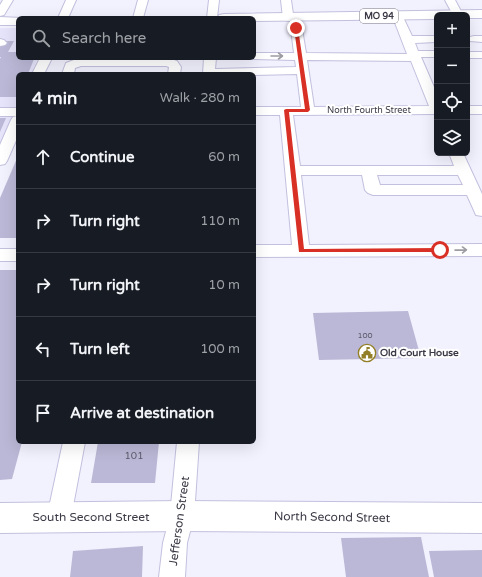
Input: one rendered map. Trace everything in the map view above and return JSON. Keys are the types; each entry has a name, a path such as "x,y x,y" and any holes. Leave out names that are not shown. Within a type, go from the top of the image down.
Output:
{"main road":[{"name":"MO 94","path":"256,18 434,14"},
{"name":"MO 94","path":"470,14 482,14"},
{"path":"0,21 16,21"},
{"name":"South Second Street","path":"0,518 182,516"},
{"name":"North Second Street","path":"182,516 482,518"}],"street":[{"path":"0,14 8,0"},
{"path":"64,16 71,0"},
{"path":"139,16 143,0"},
{"path":"212,16 214,0"},
{"path":"286,0 300,56 308,110"},
{"path":"450,0 457,12"},
{"path":"397,15 434,103"},
{"path":"407,40 434,39"},
{"path":"256,56 414,56 434,54"},
{"path":"470,56 482,55"},
{"path":"39,72 45,60"},
{"path":"209,72 210,60"},
{"path":"68,72 70,66 79,62 168,62 173,64 175,67 174,72"},
{"path":"240,72 302,70"},
{"path":"286,110 301,251"},
{"name":"North Fourth Street","path":"256,111 434,110"},
{"path":"470,110 482,110"},
{"path":"0,112 16,112"},
{"path":"0,161 16,125"},
{"path":"457,156 482,211"},
{"path":"293,171 464,170"},
{"path":"369,171 373,190 473,190"},
{"path":"256,251 482,250"},
{"path":"0,255 16,255"},
{"path":"59,517 74,444"},
{"name":"Jefferson Street","path":"172,577 176,543 182,516 188,444"}],"shaded area":[{"path":"0,28 16,28 16,60 37,60 32,72 16,72 16,110 0,146"}],"building":[{"path":"6,41 14,41 8,52 16,52 16,60 34,60 29,72 16,72 16,97 0,97 0,44"},
{"path":"0,118 6,118 0,132"},
{"path":"16,161 16,238 0,238 0,198"},
{"path":"0,270 16,270 16,444 21,444 12,479 0,480"},
{"path":"408,311 421,358 319,360 313,313"},
{"path":"98,444 159,444 155,483 91,483"},
{"path":"421,537 429,577 346,577 341,538"},
{"path":"143,546 142,577 70,577 73,551"},
{"path":"482,550 482,577 434,577 429,551"}],"place":[{"name":"Old Court House","path":"367,353"}],"route":[{"path":"296,28 308,110 286,110 301,251 440,250"}]}
